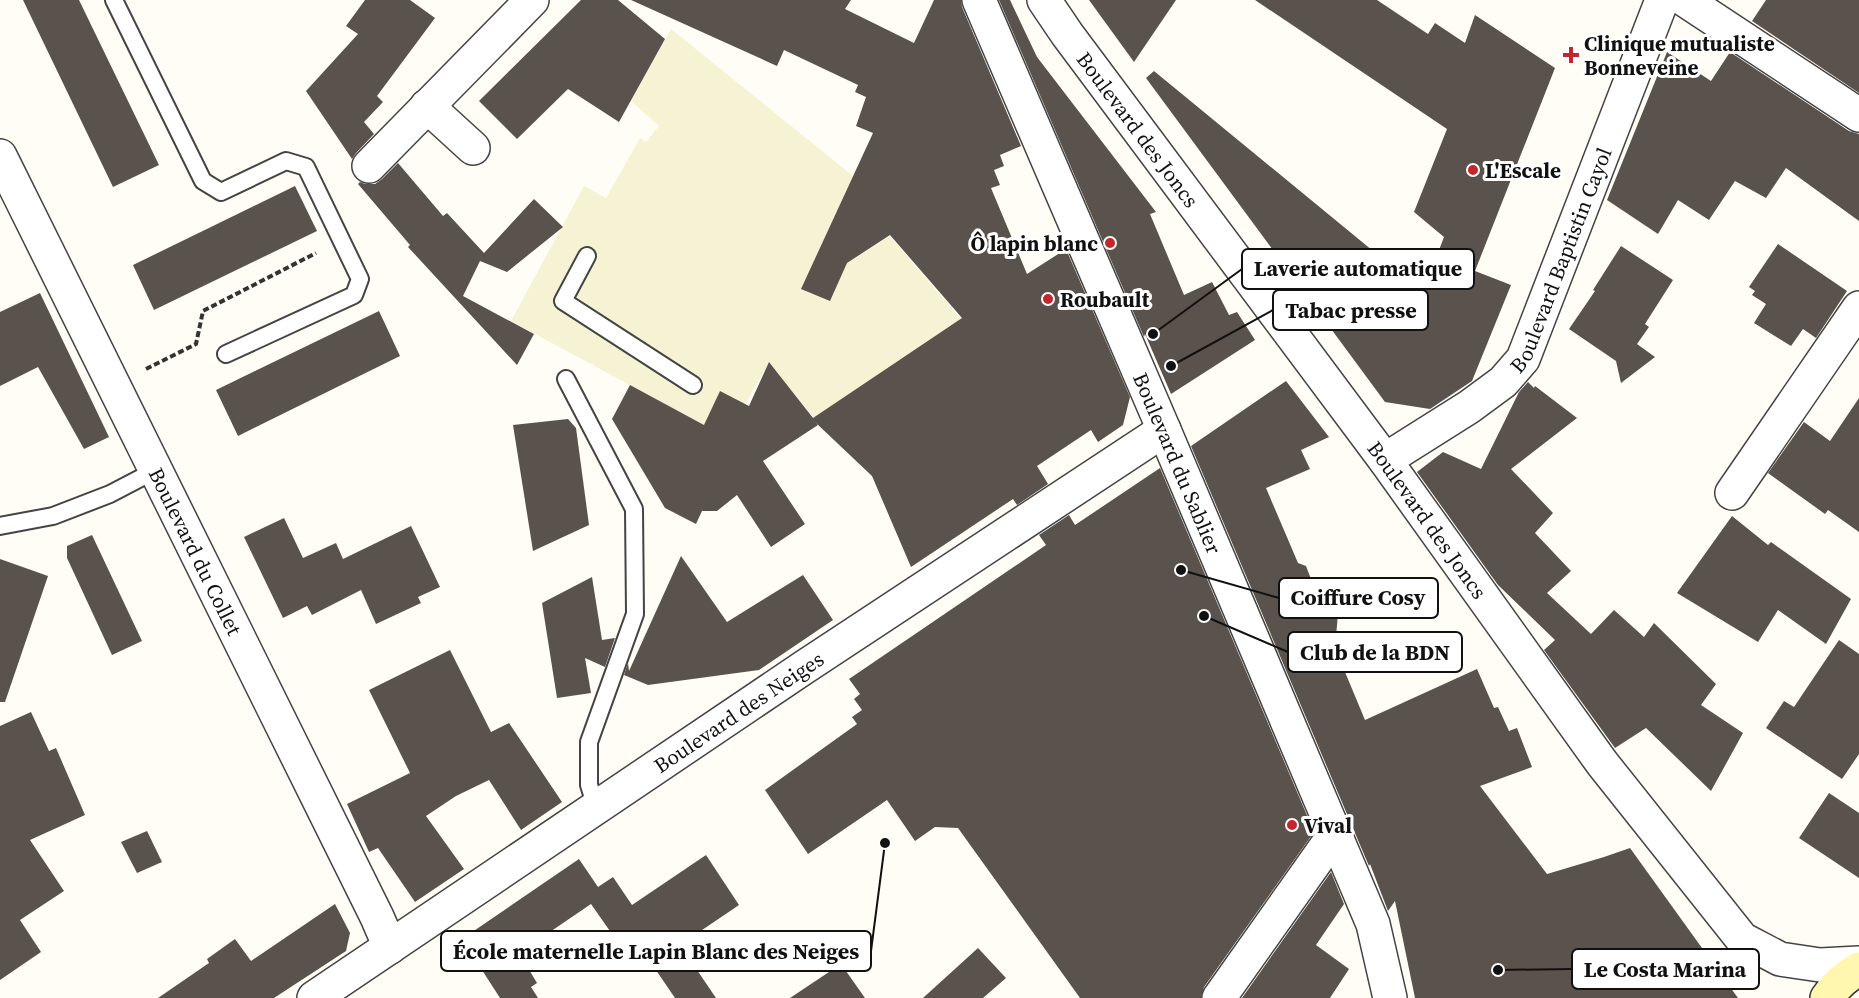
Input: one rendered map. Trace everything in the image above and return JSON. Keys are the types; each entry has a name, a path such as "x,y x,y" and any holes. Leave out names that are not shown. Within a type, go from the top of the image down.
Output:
{"street":[{"path":"369,166 532,0"},
{"name":"Boulevard du Sablier","path":"979,0 1373,924 1390,998"},
{"name":"Boulevard des Joncs","path":"1044,0 1385,460 1602,763 1742,939 1780,959 1820,965 1859,963"},
{"name":"Boulevard Baptistin Cayol","path":"1385,460 1469,407 1503,382 1523,359 1662,0"},
{"path":"1685,0 1859,115"},
{"path":"427,106 473,148"},
{"name":"Boulevard du Collet","path":"3,168 114,385 390,946"},
{"path":"1732,493 1859,308"},
{"name":"Boulevard des Neiges","path":"314,998 804,668 1164,430"},
{"path":"1219,998 1335,834"},
{"path":"1827,998 1834,988 1859,969"}],"lane":[{"path":"114,0 203,181 221,192 286,161 306,167 360,279 354,295 226,354"},
{"path":"587,256 562,301 693,385"},
{"path":"566,379 634,510 635,614 589,742 589,786 596,807"},
{"path":"0,526 53,516 110,494 156,470"}],"path":[{"path":"114,385 196,344 203,311 341,240"}],"shaded area":[{"path":"671,29 853,176 847,263 890,236 961,319 823,429 776,371 768,365 745,404 704,425 511,321 584,186 606,198 640,138 646,142 659,126 631,101"}],"building":[{"path":"23,0 79,0 159,165 113,187"},
{"path":"365,0 410,0 435,18 377,96 383,102 364,122 374,134 352,159 306,91 358,34 346,26"},
{"path":"581,0 618,0 665,39 619,122 568,89 517,139 479,101"},
{"path":"631,0 851,0 845,9 914,43 934,0 961,0 1021,146 1000,155 1004,166 994,170 1000,185 991,188 1027,274 1066,249 1130,397 1123,425 1098,442 1091,430 1037,466 1048,484 1017,505 1013,499 911,567 872,476 815,422 818,425 763,461 805,524 771,547 737,495 717,511 702,511 696,524 665,508 612,419 630,385 704,425 720,391 749,406 769,362 813,418 962,318 890,235 847,263 830,301 801,289 873,133 856,126 866,97 855,92 858,85 784,50 777,66"},
{"path":"999,0 1010,0 1037,57 1156,212 1150,214 1184,295 1212,282 1229,315 1237,312 1255,340 1171,394 1145,334 1144,337"},
{"path":"1089,0 1176,0 1134,62"},
{"path":"1255,0 1377,0 1428,34 1435,23 1465,43 1475,15 1555,68 1475,271 1511,285 1472,381 1430,409 1385,402 1146,78 1154,71 1423,292 1444,237 1414,212 1447,129"},
{"path":"1766,0 1859,0 1859,93 1752,21"},
{"path":"1667,52 1711,81 1730,52 1849,131 1859,134 1859,221 1786,168 1766,198 1735,181 1709,220 1678,200 1658,234 1607,200"},
{"path":"398,163 443,216 447,213 484,253 534,199 563,227 507,272 480,261 463,296 534,334 517,365 408,247 410,245 358,184 360,182 375,184"},
{"path":"295,186 317,231 154,310 133,265"},
{"path":"1778,244 1847,291 1816,338 1803,329 1791,346 1754,323 1766,304 1752,295 1755,291 1749,287"},
{"path":"1621,246 1673,280 1645,324 1649,327 1637,344 1655,357 1621,383 1616,361 1569,329 1595,291 1593,290"},
{"path":"40,293 109,437 84,449 38,367 0,386 0,312"},
{"path":"379,311 400,356 238,436 216,390"},
{"path":"1286,381 1329,437 1301,450 1310,469 1266,488 1298,563 1306,566 1319,600 1340,591 1335,648 1365,720 1477,669 1494,708 1498,707 1509,731 1517,728 1532,767 1480,786 1547,874 1630,848 1738,998 1415,998 1395,901 1388,911 1191,446"},
{"path":"1528,382 1577,418 1511,469 1553,513 1535,533 1571,571 1547,593 1591,634 1614,610 1644,637 1654,623 1716,684 1701,705 1743,733 1711,791 1646,728 1615,748 1544,650 1555,640 1498,585 1417,472 1443,452 1481,469 1519,392"},
{"path":"1859,398 1859,532 1828,510 1825,514 1768,473 1804,422 1830,441"},
{"path":"568,419 576,428 589,525 533,551 513,425"},
{"path":"1160,468 1314,832 1204,987 1201,998 1080,998 958,828 935,827 915,841 887,800 808,854 765,790 857,724 852,717 862,710 854,699 860,694 849,679 1046,545 1039,535 1069,515 1075,525"},
{"path":"1732,516 1768,545 1771,542 1851,599 1826,644 1778,610 1758,642 1677,593"},
{"path":"284,518 303,558 336,543 343,559 411,526 440,587 418,597 421,603 376,624 361,590 312,615 307,606 283,618 244,537"},
{"path":"92,535 142,641 112,655 67,558 67,546"},
{"path":"681,556 727,622 803,575 833,620 759,670 648,685 624,675 628,663 629,671"},
{"path":"0,559 48,576 5,702 0,702"},
{"path":"592,577 602,640 615,638 605,667 585,658 591,693 557,698 542,603"},
{"path":"1839,640 1859,654 1859,754 1842,779 1766,728 1784,701 1794,707"},
{"path":"450,650 491,732 509,723 562,802 521,830 489,780 456,796 426,816 464,869 415,902 378,848 369,852 347,804 410,773 369,690"},
{"path":"31,712 49,751 56,748 85,815 30,840 64,891 20,920 41,952 0,980 0,726"},
{"path":"1829,793 1859,813 1859,878 1799,838"},
{"path":"147,831 162,862 137,873 121,842"},
{"path":"706,855 739,905 680,945 716,998 675,998 632,935 619,944 591,904 519,953 537,983 531,987 538,998 500,998 462,939 579,859 598,887 613,877 632,905"},
{"path":"1331,872 1344,904 1316,945 1349,969 1330,998 1242,998"},
{"path":"335,904 350,933 346,951 274,998 158,998 209,963 207,959 235,939 251,961"},
{"path":"978,948 1006,978 983,998 923,998"},
{"path":"841,964 865,998 790,998"}],"place":[{"name":"Clinique mutualiste Bonneveine","path":"1571,55"},
{"name":"L'Escale","path":"1473,170"},
{"name":"Ô lapin blanc","path":"1110,243"},
{"name":"Roubault","path":"1048,299"},
{"name":"Laverie automatique","path":"1153,334"},
{"name":"Tabac presse","path":"1171,366"},
{"name":"Coiffure Cosy","path":"1181,570"},
{"name":"Club de la BDN","path":"1204,616"},
{"name":"Vival","path":"1292,825"},
{"name":"École maternelle Lapin Blanc des Neiges","path":"885,843"},
{"name":"Le Costa Marina","path":"1498,970"}]}
